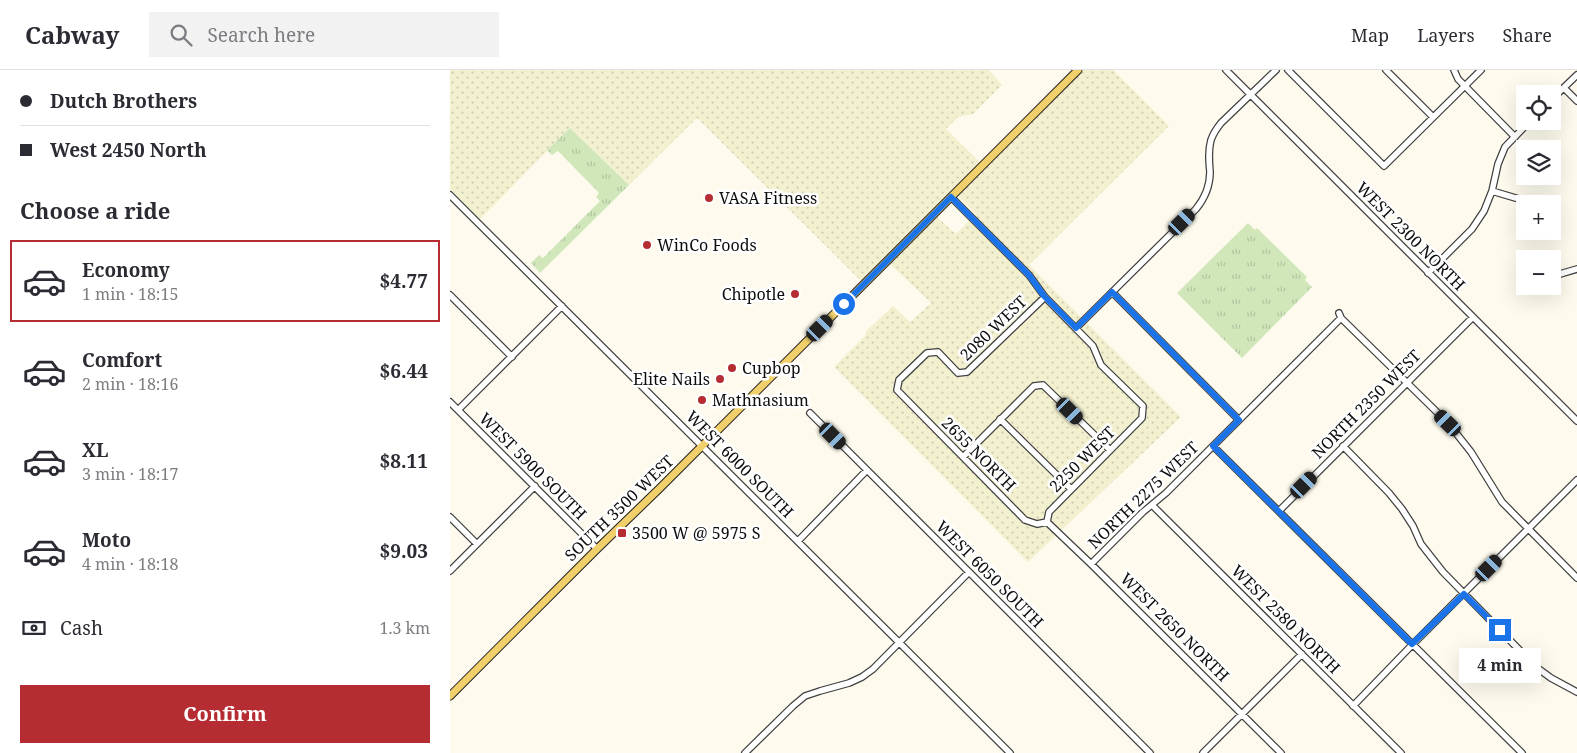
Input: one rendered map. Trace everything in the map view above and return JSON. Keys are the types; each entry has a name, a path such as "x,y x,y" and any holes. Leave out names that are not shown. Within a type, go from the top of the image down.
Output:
{"main road":[{"name":"SOUTH 3500 WEST","path":"450,696 1078,70"}],"street":[{"name":"WEST 2300 NORTH","path":"1226,70 1577,421"},
{"path":"951,197 1029,275 1044,296 1076,328 1203,200 1210,180 1209,150 1215,132 1221,123 1276,70"},
{"path":"1288,70 1384,166 1481,70"},
{"path":"1386,70 1433,117"},
{"path":"1454,70 1458,79 1515,137"},
{"path":"1561,91 1577,75"},
{"path":"1564,88 1577,101"},
{"path":"1428,273 1472,229 1484,211 1505,147 1522,130"},
{"path":"1492,191 1516,198"},
{"name":"WEST 6000 SOUTH","path":"451,198 562,306 1010,753"},
{"path":"1561,274 1577,269"},
{"path":"1112,292 1239,420"},
{"path":"450,295 512,357"},
{"name":"2080 WEST","path":"897,390 898,380 927,353 938,352 958,372 968,372 1044,296"},
{"path":"458,410 562,306"},
{"name":"NORTH 2275 WEST","path":"1091,564 1166,493 1340,316 1407,383"},
{"name":"NORTH 2350 WEST","path":"1279,511 1473,317"},
{"name":"2250 WEST","path":"1048,522 1049,512 1142,418 1143,406 1101,365 1094,346 1076,328"},
{"path":"1407,383 1454,431 1471,452 1502,502 1577,578"},
{"path":"963,457 1034,386 1043,385 1110,450"},
{"name":"2655 NORTH","path":"897,390 1025,520 1037,524 1048,522"},
{"name":"WEST 5900 SOUTH","path":"450,402 597,549"},
{"name":"WEST 6050 SOUTH","path":"810,414 1150,753"},
{"path":"1000,419 1071,490"},
{"path":"1213,446 1522,753"},
{"path":"1343,446 1390,493 1402,509 1431,558 1464,594 1536,667 1551,678 1577,692"},
{"path":"798,541 867,470"},
{"path":"1354,706 1412,644 1577,480"},
{"path":"450,571 535,486"},
{"name":"WEST 2580 NORTH","path":"1152,505 1401,753"},
{"path":"450,517 477,544"},
{"name":"WEST 2650 NORTH","path":"1048,522 1281,753"},
{"path":"745,753 805,696 862,677 873,669 969,572"},
{"path":"1203,753 1302,654"}],"shaded area":[{"path":"450,70 989,70 1002,85 973,114 958,117 946,129 980,162 861,281 697,118 629,185 570,128 480,219 450,189"},
{"path":"1084,70 1113,70 1169,126 1029,265 1181,417 1028,562 834,367 866,335 866,331 893,306 910,322 931,303 890,264 937,217 956,234 976,214 958,196"}],"green space":[{"path":"570,128 629,185 540,273 531,263 539,255 543,258 600,201 596,197 599,193 558,151 552,155 547,150"},
{"path":"1248,223 1255,230 1257,228 1307,277 1305,280 1312,287 1242,358 1177,293"}],"place":[{"name":"VASA Fitness","path":"709,198"},
{"name":"WinCo Foods","path":"647,245"},
{"name":"Chipotle","path":"795,294"},
{"name":"Cupbop","path":"732,368"},
{"name":"Elite Nails","path":"720,379"},
{"name":"Mathnasium","path":"702,400"},
{"name":"3500 W @ 5975 S","path":"622,533"}],"route":[{"path":"844,304 951,197 1029,275 1044,296 1076,328 1112,292 1239,420 1213,446 1412,644 1464,594 1500,630"}]}
